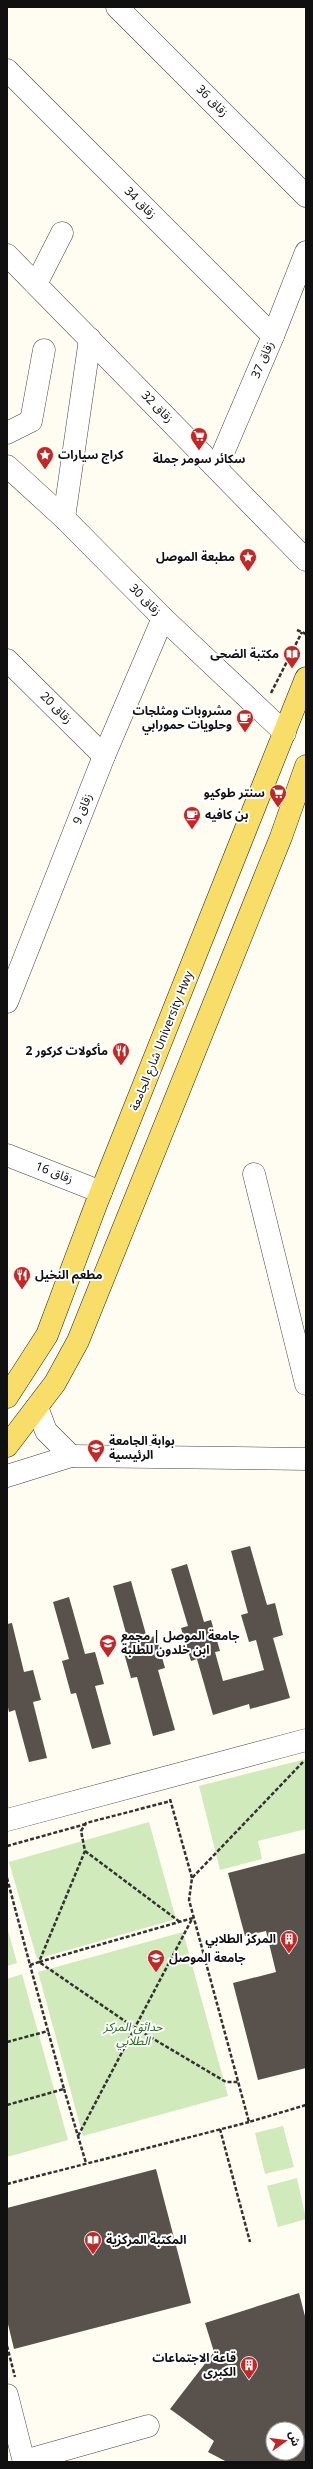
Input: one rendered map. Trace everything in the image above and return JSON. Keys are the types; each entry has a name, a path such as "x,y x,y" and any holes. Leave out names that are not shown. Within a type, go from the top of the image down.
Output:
{"main road":[{"name":"شارع الجامعة University Hwy","path":"7,1397 47,1334 101,1192 306,678"},
{"path":"7,1446 54,1383 78,1341 281,837 306,766"},
{"path":"249,824 281,837"}],"street":[{"name":"زقاق 36","path":"117,7 306,196"},
{"name":"زقاق 34","path":"7,70 273,336"},
{"path":"36,284 62,234"},
{"name":"زقاق 37","path":"217,467 273,336 306,252"},
{"name":"زقاق 32","path":"7,255 217,467 306,560"},
{"path":"64,518 90,339"},
{"path":"7,433 31,421 44,350"},
{"name":"زقاق 30","path":"7,466 64,518 163,618 285,733"},
{"name":"زقاق 9","path":"7,1002 104,756 163,618"},
{"name":"زقاق 20","path":"7,660 104,756"},
{"name":"زقاق 16","path":"7,1155 101,1192"},
{"path":"254,1174 306,1384"},
{"path":"37,1407 46,1431 70,1456"},
{"path":"7,1476 70,1456 306,1459"},
{"path":"7,1820 306,1740"},
{"path":"7,2395 24,2462 148,2426"}],"path":[{"path":"297,630 306,634"},
{"path":"271,693 302,632"},
{"path":"192,1878 306,1758"},
{"path":"164,1777 192,1878 189,1900 193,1918 249,2122"},
{"path":"7,1846 171,1800"},
{"path":"39,1962 85,1852 81,1831 86,1823"},
{"path":"85,1852 180,1922"},
{"path":"7,1878 64,2089 86,2163"},
{"path":"30,1965 193,1918"},
{"path":"78,2136 193,1918"},
{"path":"39,1962 135,2028 226,2082 238,2082"},
{"path":"7,2042 48,2031"},
{"path":"7,2105 64,2089"},
{"path":"7,2184 249,2122 306,2105"},
{"path":"220,2129 250,2242"}],"green space":[{"path":"306,1759 306,1829 258,1841 262,1859 220,1870 199,1786"},
{"path":"149,1822 176,1919 37,1959 9,1862"},
{"path":"7,1927 17,1963 7,1966"},
{"name":"حدائق المركز الطلابي","path":"183,1932 228,2096 83,2136 38,1972"},
{"path":"22,1974 68,2140 7,2157 7,1979"},
{"path":"283,2126 294,2167 265,2174 255,2133"},
{"path":"297,2178 306,2219 278,2227 267,2186"}],"building":[{"path":"250,1546 267,1605 275,1603 283,1635 273,1638 290,1698 250,1709 249,1704 213,1715 197,1659 191,1661 181,1628 188,1626 171,1569 187,1564 204,1622 211,1620 220,1651 215,1652 223,1681 264,1670 256,1640 249,1642 241,1615 248,1613 231,1551"},
{"path":"131,1581 147,1638 156,1636 165,1668 158,1670 175,1730 153,1736 137,1677 131,1678 122,1646 129,1644 113,1586"},
{"path":"69,1597 85,1654 95,1652 104,1684 95,1686 111,1744 92,1749 76,1693 71,1694 62,1661 69,1659 53,1602"},
{"path":"12,1623 24,1672 33,1670 41,1700 33,1702 47,1758 29,1762 15,1710 9,1712 7,1703 7,1624"},
{"name":"المركز الطلابي","path":"306,1853 306,2068 258,2080 233,1983 276,1972 266,1931 245,1936 228,1873"},
{"name":"المكتبة المركزية","path":"156,2169 191,2303 14,2349 7,2320 7,2208"},
{"name":"قاعة الاجتماعات الكبرى","path":"299,2293 306,2320 306,2462 227,2462 208,2452 214,2441 170,2409 214,2352 205,2323"}],"place":[{"name":"سكائر سومر جملة","path":"199,451"},
{"name":"كراج سيارات","path":"45,470"},
{"name":"مطبعة الموصل","path":"248,572"},
{"name":"مكتبة الضحى","path":"292,669"},
{"name":"مشروبات ومثلجات وحلويات حمورابي","path":"245,733"},
{"name":"سنتر طوكيو","path":"278,808"},
{"name":"بن كافيه","path":"192,830"},
{"name":"مأكولات كركور 2","path":"121,1066"},
{"name":"مطعم النخيل","path":"22,1290"},
{"name":"بوابة الجامعة الرئيسية","path":"96,1463"},
{"name":"جامعة الموصل | مجمع ابن خلدون للطلبة","path":"108,1658"},
{"name":"المركز الطلابي","path":"289,1954"},
{"name":"جامعة الموصل","path":"156,1973"},
{"name":"المكتبة المركزية","path":"93,2255"},
{"name":"قاعة الاجتماعات الكبرى","path":"249,2380"}]}
